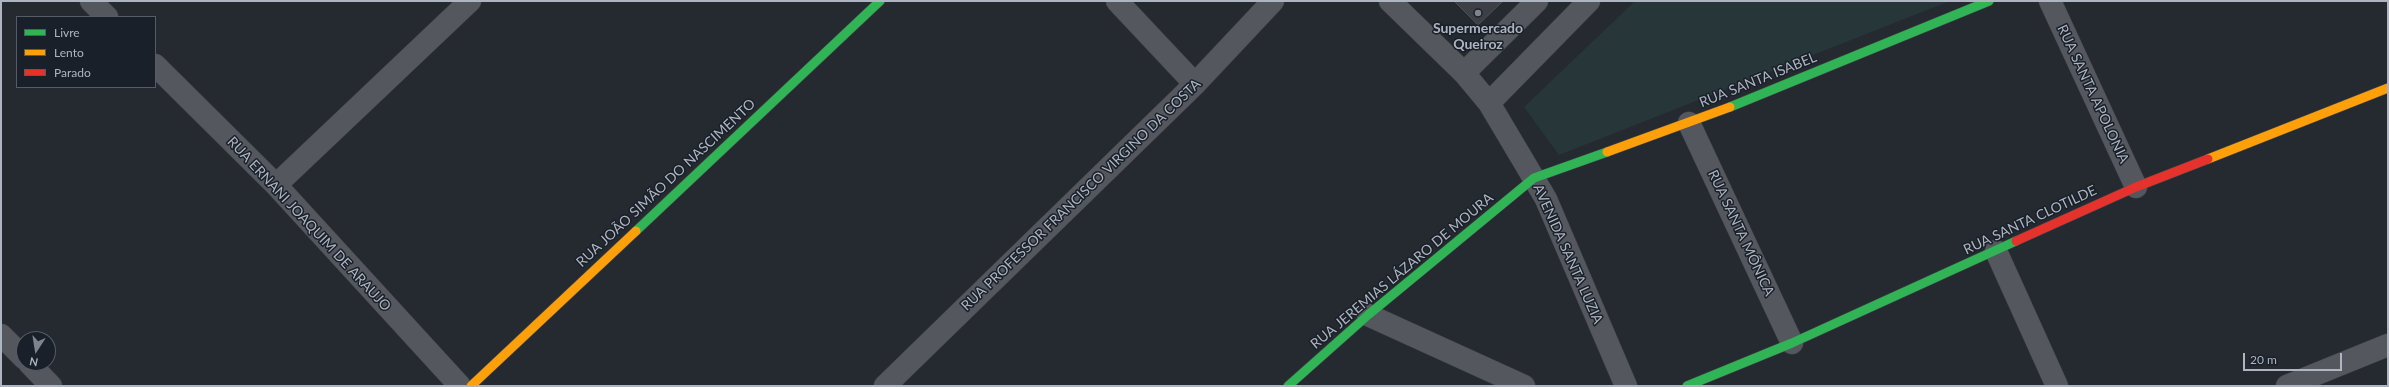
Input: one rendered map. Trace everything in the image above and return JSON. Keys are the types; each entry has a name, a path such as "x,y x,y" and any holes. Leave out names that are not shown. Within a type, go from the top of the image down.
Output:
{"street":[{"path":"91,1 106,16"},
{"path":"276,185 470,1"},
{"name":"RUA JOÃO SIMÃO DO NASCIMENTO","path":"471,386 880,1"},
{"path":"1117,1 1195,84"},
{"name":"RUA PROFESSOR FRANCISCO VIRGINO DA COSTA","path":"885,386 1195,84 1273,1"},
{"name":"AVENIDA SANTA LUZIA","path":"1390,1 1464,73 1489,104 1546,199 1626,386"},
{"path":"1464,73 1537,1"},
{"path":"1489,104 1589,1"},
{"name":"RUA SANTA APOLONIA","path":"2050,1 2136,187"},
{"name":"RUA SANTA ISABEL","path":"1534,178 1689,123 1977,3"},
{"name":"RUA ERNANI JOAQUIM DE ARAUJO","path":"156,66 276,185 460,386"},
{"name":"RUA SANTA CLOTILDE","path":"1687,386 1792,343 2136,187 2388,88"},
{"name":"RUA SANTA MÔNICA","path":"1689,123 1792,343"},
{"name":"RUA JEREMIAS LÁZARO DE MOURA","path":"1288,386 1368,315 1534,178"},
{"path":"1996,251 2057,386"},
{"path":"1368,315 1524,386"},
{"path":"1,335 16,350"},
{"path":"2287,386 2388,345"},
{"path":"37,371 51,386"}],"shaded area":[{"path":"1635,1 1950,1 1559,155 1524,107"}],"building":[{"name":"Supermercado Queiroz","path":"1454,1 1503,1 1478,25"}],"traffic: fast":[{"path":"636,231 880,1"},
{"path":"1730,107 1989,1"},
{"path":"1288,386 1368,315 1534,178 1607,152"},
{"path":"1687,386 1792,343 2016,241"}],"traffic: slow":[{"path":"2208,159 2388,88"},
{"path":"1607,152 1730,107"},
{"path":"471,386 636,231"}],"traffic: jam":[{"path":"2016,241 2136,187 2208,159"}],"place":[{"name":"Supermercado Queiroz","path":"1478,13"}]}
